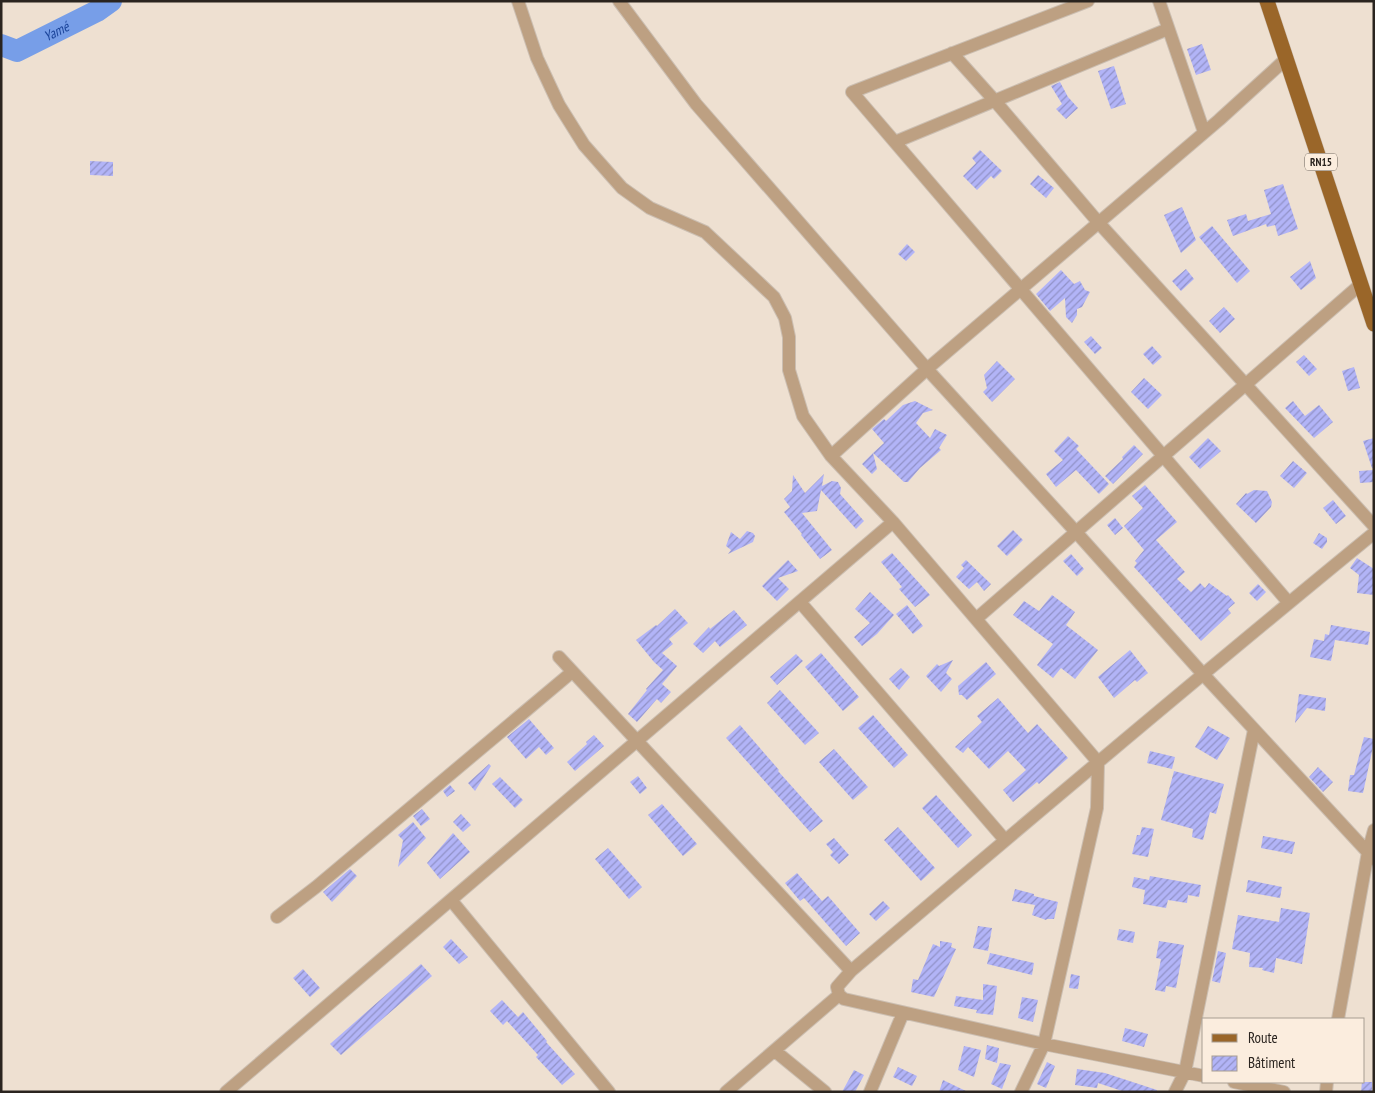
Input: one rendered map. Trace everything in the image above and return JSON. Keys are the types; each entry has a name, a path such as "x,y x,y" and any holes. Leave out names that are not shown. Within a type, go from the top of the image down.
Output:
{"main road":[{"name":"RN15","path":"1267,1 1374,324"}],"street":[{"path":"518,1 537,58 559,105 584,145 622,188 650,208 706,232 774,297 785,318 789,337 789,370 803,416 831,456 893,522 1098,762 1097,808 1044,1044 1021,1092"},
{"path":"619,1 696,104 927,369 1202,673 1371,856"},
{"path":"1088,1 852,92 1289,603"},
{"path":"1159,1 1204,132"},
{"path":"895,142 1168,28"},
{"path":"952,53 1098,222 1374,526"},
{"path":"831,456 927,369 1204,132 1286,59"},
{"path":"976,619 1361,284"},
{"path":"226,1092 893,522"},
{"path":"1202,1076 1044,1044 844,999 838,995 837,987 851,971 1202,673 1374,533"},
{"path":"800,602 1005,840"},
{"path":"559,657 851,971"},
{"path":"277,917 316,887 572,672"},
{"path":"1175,1092 1185,1072 1254,730"},
{"path":"1338,1018 1371,856 1374,830"},
{"path":"450,900 609,1092"},
{"path":"726,1092 838,995"},
{"path":"870,1092 903,1013"},
{"path":"775,1051 825,1092"},
{"path":"1239,1083 1284,1092"}],"building":[{"path":"1202,44 1211,70 1196,75 1187,49"},
{"path":"1114,66 1126,104 1111,109 1098,71"},
{"path":"1060,82 1068,97 1078,108 1066,119 1056,109 1062,104 1051,86"},
{"path":"980,150 1002,171 994,179 991,176 977,190 963,176 976,163 972,158"},
{"path":"90,161 113,162 113,176 90,175"},
{"path":"1038,175 1054,188 1046,198 1030,184"},
{"path":"1283,184 1298,229 1278,236 1275,225 1267,227 1266,224 1233,236 1227,220 1246,214 1248,221 1271,214 1264,190"},
{"path":"1182,207 1196,240 1181,253 1164,215"},
{"path":"1212,226 1250,271 1237,283 1199,237"},
{"path":"907,244 915,252 906,261 898,254"},
{"path":"1310,261 1316,278 1301,290 1290,277"},
{"path":"1186,269 1194,279 1181,291 1172,281"},
{"path":"1061,270 1074,284 1080,281 1085,290 1090,292 1082,307 1077,309 1077,315 1072,323 1066,317 1065,298 1050,311 1036,294"},
{"path":"1224,307 1235,319 1220,333 1209,321"},
{"path":"1091,336 1102,348 1095,354 1084,342"},
{"path":"1152,346 1162,357 1153,365 1143,354"},
{"path":"1304,355 1317,369 1309,376 1296,362"},
{"path":"997,361 1015,379 992,402 983,392 987,388 984,375"},
{"path":"1354,367 1360,388 1348,391 1342,371"},
{"path":"1144,378 1162,395 1148,409 1131,392"},
{"path":"915,401 933,410 923,413 916,423 930,438 935,429 947,435 939,448 941,450 920,468 908,482 904,482 873,453 884,443 872,429 884,419 886,421 903,405"},
{"path":"1293,401 1305,416 1319,405 1333,422 1314,438 1285,408"},
{"path":"1068,436 1079,446 1076,449 1109,484 1099,494 1076,470 1056,487 1046,474 1063,460 1054,451"},
{"path":"1208,438 1221,451 1200,469 1189,457"},
{"path":"1374,438 1374,468 1372,468 1363,441"},
{"path":"1134,445 1143,454 1113,484 1105,476 1123,459 1122,457"},
{"path":"873,453 877,469 872,474 862,464"},
{"path":"1293,461 1307,473 1294,488 1280,476"},
{"path":"1374,470 1374,482 1360,483 1359,471"},
{"path":"824,474 822,486 832,481 838,482 841,488 840,494 864,521 856,529 821,490 817,511 802,513 832,550 820,559 784,512 790,507 784,499 792,491 793,475 805,493"},
{"path":"1145,485 1177,522 1156,540 1185,572 1177,579 1191,592 1200,583 1205,588 1209,583 1228,595 1235,603 1228,609 1231,613 1201,641 1134,567 1137,563 1135,561 1144,550 1124,526 1143,508 1132,496"},
{"path":"1254,490 1267,491 1272,502 1271,507 1256,523 1236,504 1246,493"},
{"path":"1333,500 1346,516 1336,524 1323,508"},
{"path":"1115,518 1123,528 1115,535 1107,525"},
{"path":"1013,530 1023,540 1007,556 997,546"},
{"path":"747,531 755,536 753,542 728,554 731,550 726,546 731,532 740,539"},
{"path":"1319,533 1327,538 1327,542 1322,549 1313,543"},
{"path":"892,553 930,595 915,607 899,589 902,587 881,562"},
{"path":"1071,554 1084,569 1077,576 1063,561"},
{"path":"1357,558 1374,569 1374,595 1357,593 1359,575 1350,568"},
{"path":"788,560 798,571 778,578 789,589 777,601 762,586"},
{"path":"966,560 991,584 984,591 977,582 969,589 956,577 964,568 961,565"},
{"path":"1258,584 1266,592 1257,601 1249,593"},
{"path":"870,592 894,615 877,634 862,646 854,637 870,623 855,609"},
{"path":"1052,595 1075,612 1066,625 1098,650 1075,679 1061,668 1053,678 1037,665 1053,644 1013,615 1024,601 1039,611"},
{"path":"907,605 923,626 913,634 896,614"},
{"path":"675,609 688,623 669,639 673,644 662,653 677,666 662,684 671,692 661,703 657,699 637,722 628,714 663,670 636,640 657,626"},
{"path":"734,610 747,625 720,647 715,641 703,653 693,644 709,627 710,629"},
{"path":"1331,625 1370,632 1368,645 1335,640 1331,661 1310,657 1314,639 1324,641 1325,634 1329,635"},
{"path":"1130,650 1148,673 1137,682 1135,680 1114,698 1098,677"},
{"path":"821,653 859,697 843,711 805,667"},
{"path":"796,654 803,661 777,685 770,677"},
{"path":"953,660 946,673 952,679 941,692 926,676 937,664 939,666"},
{"path":"986,662 996,674 967,700 962,695 959,695 958,686"},
{"path":"901,668 910,677 899,690 889,679"},
{"path":"780,690 819,733 805,745 767,703"},
{"path":"1299,694 1326,698 1325,711 1307,708 1295,723"},
{"path":"998,698 1028,733 1037,724 1068,758 1039,784 1037,782 1013,802 1003,790 1026,770 1008,751 989,769 968,747 963,753 955,747 982,722 977,716"},
{"path":"873,715 908,755 894,768 858,728"},
{"path":"529,719 554,748 546,755 539,747 526,759 507,737"},
{"path":"740,725 823,821 810,832 726,738"},
{"path":"1208,726 1230,738 1217,760 1195,747"},
{"path":"594,735 604,746 575,771 567,762"},
{"path":"1364,737 1374,739 1374,742 1363,793 1348,791 1350,775 1354,775"},
{"path":"834,749 868,787 853,800 819,762"},
{"path":"1150,751 1175,757 1172,769 1147,763"},
{"path":"489,764 491,766 475,791 468,783"},
{"path":"1318,767 1333,782 1323,792 1309,777"},
{"path":"1174,771 1224,784 1216,814 1210,812 1203,840 1192,837 1193,829 1161,820"},
{"path":"638,776 647,788 640,794 630,782"},
{"path":"500,777 523,800 515,808 492,784"},
{"path":"450,785 455,791 447,797 443,791"},
{"path":"936,795 972,835 958,848 922,808"},
{"path":"662,804 697,844 683,856 648,815"},
{"path":"422,809 430,819 421,826 413,816"},
{"path":"461,814 471,825 463,832 453,822"},
{"path":"413,822 426,838 398,867 403,840 398,835"},
{"path":"898,827 935,868 921,881 884,840"},
{"path":"1142,827 1154,829 1148,857 1132,854 1137,835 1140,835"},
{"path":"453,833 470,852 440,879 427,863"},
{"path":"1263,836 1295,842 1292,854 1261,848"},
{"path":"834,838 849,855 839,864 830,855 833,852 826,844"},
{"path":"608,848 642,887 629,899 595,859"},
{"path":"350,869 357,876 332,902 323,892"},
{"path":"797,873 822,901 828,896 860,933 846,946 804,898 800,901 785,883"},
{"path":"1150,876 1201,885 1199,897 1188,895 1187,903 1168,900 1166,908 1143,904 1145,890 1132,887 1134,877 1149,880"},
{"path":"1248,880 1282,887 1280,898 1246,892"},
{"path":"1015,889 1058,902 1054,919 1046,920 1032,915 1035,905 1012,901"},
{"path":"883,901 890,908 876,921 869,914"},
{"path":"1281,908 1310,913 1302,964 1276,958 1274,973 1262,970 1263,968 1249,967 1250,953 1232,949 1238,915 1279,922"},
{"path":"978,926 992,928 988,951 973,948"},
{"path":"1119,929 1135,932 1133,943 1117,940"},
{"path":"451,939 468,957 459,964 443,947"},
{"path":"940,941 952,943 951,947 956,949 934,997 911,992 913,979 918,980 933,944 940,947"},
{"path":"1159,941 1184,945 1176,988 1166,986 1165,992 1155,990 1161,959 1156,958"},
{"path":"1218,951 1226,953 1220,983 1212,981"},
{"path":"990,953 1034,963 1032,975 987,964"},
{"path":"421,964 432,976 341,1055 330,1044"},
{"path":"303,969 320,988 310,997 293,978"},
{"path":"1071,974 1080,976 1078,989 1069,988"},
{"path":"983,984 997,986 993,1015 976,1013 977,1010 954,1006 956,996 983,1000"},
{"path":"1022,997 1038,1000 1033,1022 1018,1018"},
{"path":"502,1000 518,1017 523,1012 546,1042 575,1074 562,1085 507,1021 503,1025 490,1011"},
{"path":"1125,1028 1148,1034 1144,1047 1122,1041"},
{"path":"987,1045 999,1048 997,1063 985,1059"},
{"path":"964,1046 981,1050 974,1077 958,1070"},
{"path":"1047,1062 1055,1066 1046,1088 1037,1084"},
{"path":"1000,1063 1011,1065 1002,1089 991,1084"},
{"path":"898,1067 917,1076 912,1086 893,1077"},
{"path":"1077,1069 1105,1073 1157,1090 1157,1092 1125,1092 1098,1083 1097,1088 1075,1085"},
{"path":"854,1070 864,1075 855,1092 842,1092"},
{"path":"943,1080 968,1092 939,1092"},
{"path":"1372,1082 1372,1092 1361,1092 1362,1083"}],"waterway":[{"name":"Yamé","path":"1,45 17,51 97,11 111,1"}]}
